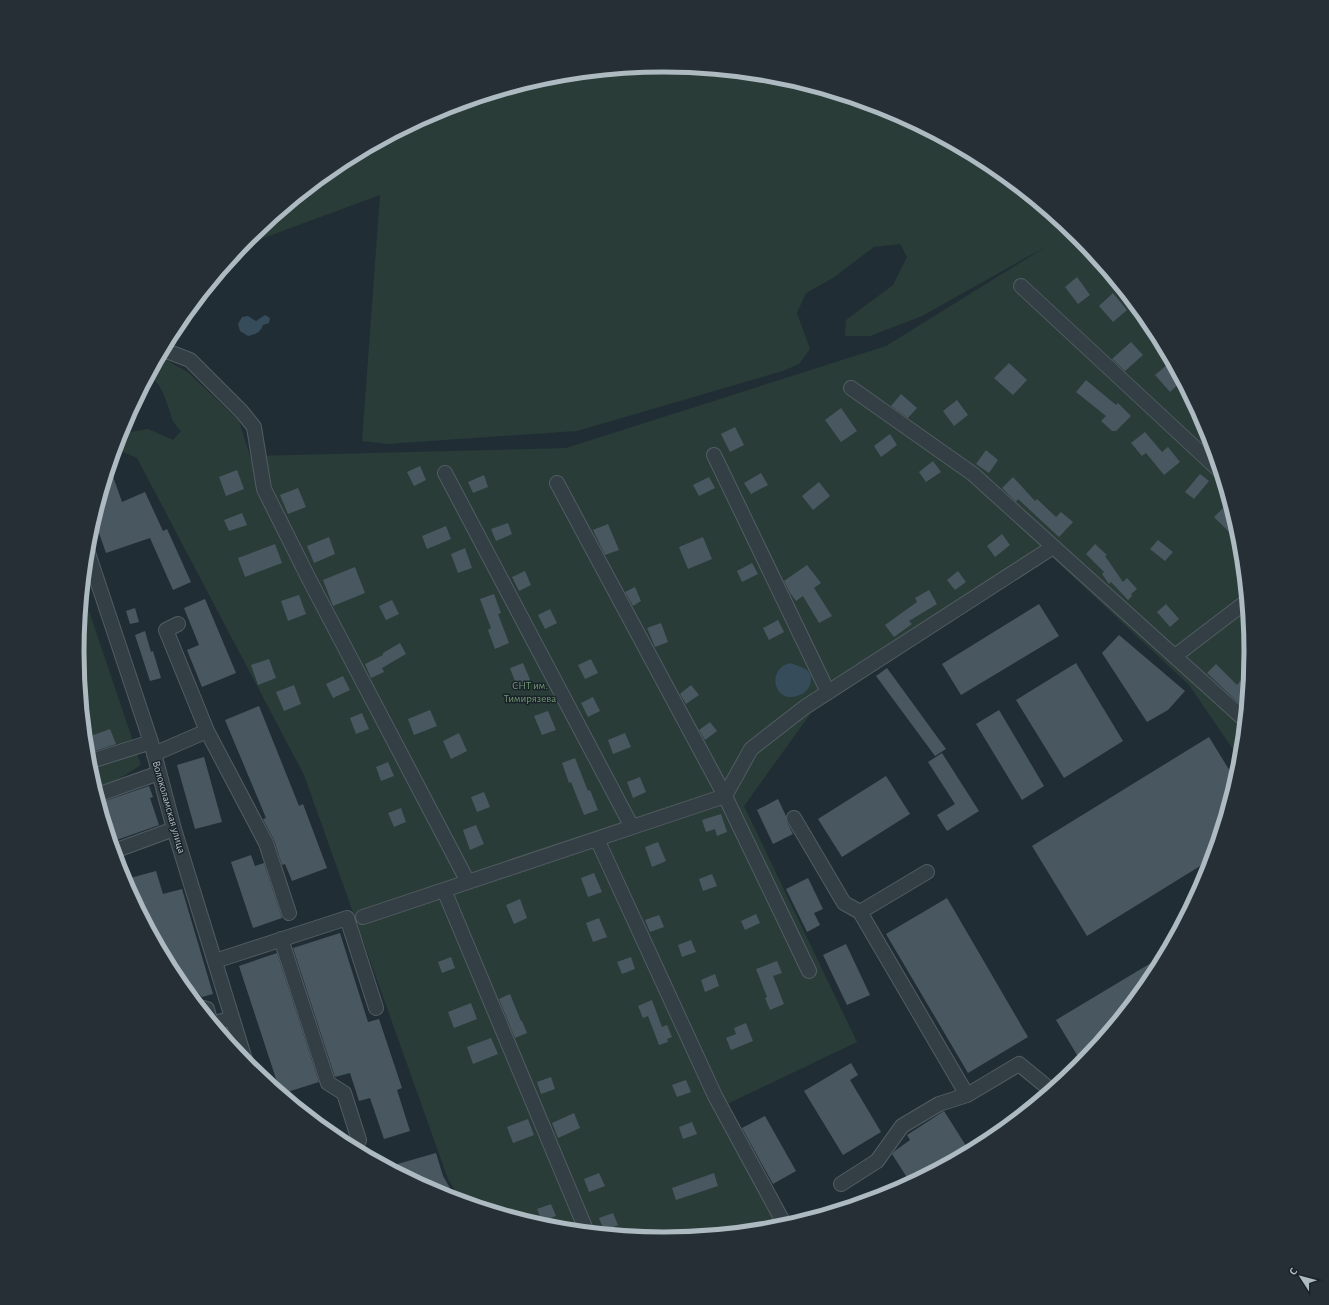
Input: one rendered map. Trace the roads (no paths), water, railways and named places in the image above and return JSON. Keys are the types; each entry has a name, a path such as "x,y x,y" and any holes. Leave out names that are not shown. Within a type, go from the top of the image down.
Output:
{"street":[{"path":"1021,286 1214,465"},
{"path":"168,352 190,360 242,412 254,427 264,489 309,579 468,882"},
{"path":"851,388 973,474 1241,717"},
{"path":"714,455 828,692"},
{"path":"445,473 632,827"},
{"path":"557,483 725,796 809,971"},
{"path":"363,917 725,796 751,749 805,707 1053,547"},
{"name":"Волоколамская улица","path":"91,563 153,748 158,774 174,829 242,1050"},
{"path":"1175,656 1243,604"},
{"path":"178,624 166,630 207,731 266,843 289,913"},
{"path":"94,761 153,748 207,731"},
{"path":"102,793 158,774"},
{"path":"794,818 844,903 860,912 967,1094"},
{"path":"119,849 174,829"},
{"path":"597,839 715,1096 783,1221"},
{"path":"860,912 927,872"},
{"path":"444,890 585,1227"},
{"path":"215,961 347,918 376,1008"},
{"path":"281,939 328,1082 344,1093 359,1140 357,1144"},
{"path":"218,1023 232,1018"},
{"path":"841,1184 877,1161 902,1126 939,1104 967,1094 1019,1064 1048,1088"}],"water":[{"path":"265,315 270,318 269,323 263,325 261,330 257,333 248,336 240,331 238,324 242,317 248,316 256,321"},
{"path":"790,663 807,670 811,676 807,690 802,694 792,697 785,696 779,692 775,679 777,672 782,667"}],"park label":[{"name":"СНТ им. Тимирязева","path":"530,691"}]}
